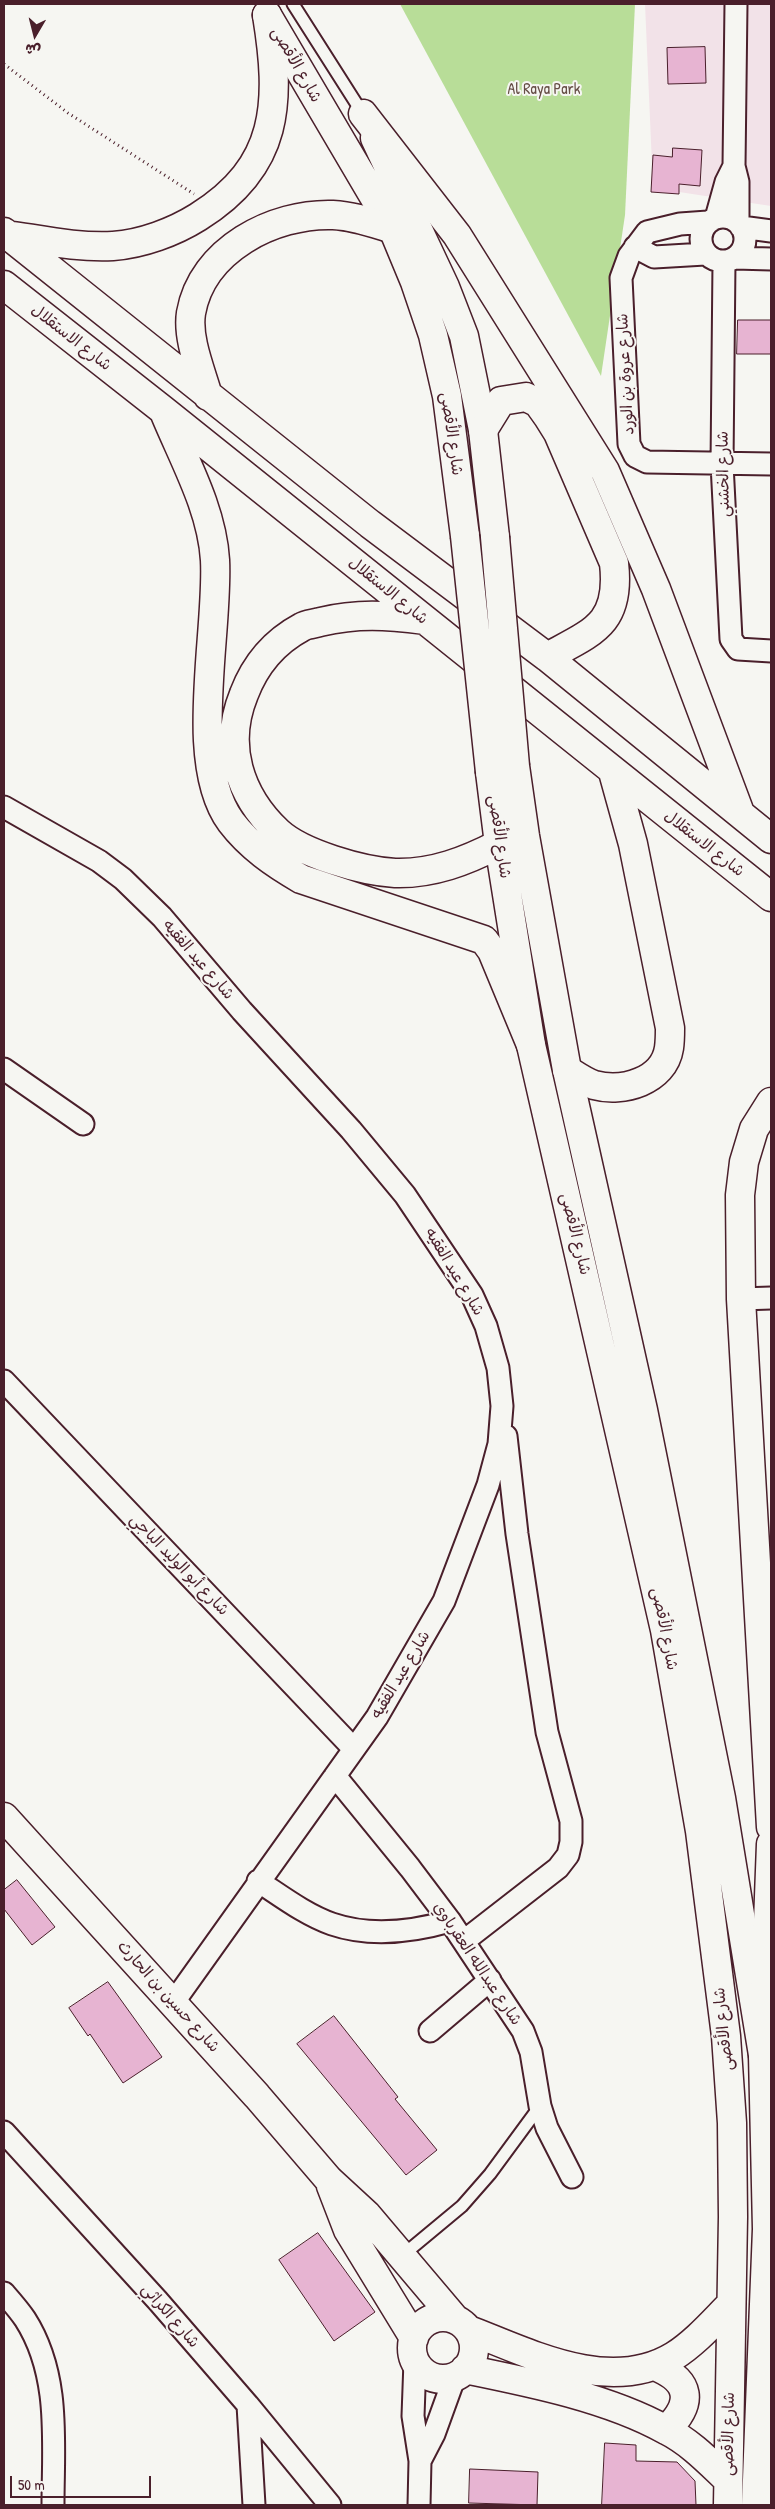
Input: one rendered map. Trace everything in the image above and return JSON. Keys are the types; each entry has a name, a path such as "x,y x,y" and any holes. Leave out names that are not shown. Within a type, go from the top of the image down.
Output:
{"main road":[{"name":"شارع الأقصى","path":"263,9 392,229 415,282 433,335 446,396 465,536 502,769 525,836 566,1070 643,1410 721,1798 763,2054 769,2228 756,2505"},
{"path":"5,233 78,245 114,246 153,238 187,224 216,206 245,178 260,157 271,125 275,92 274,61 263,9"},
{"name":"شارع الأقصى","path":"363,114 446,287 469,355 482,430 495,537 502,769 499,844 531,1045 663,1620 700,1831 726,2036 731,2104 733,2218 728,2493"},
{"path":"363,114 457,235 606,471 656,589 741,814"},
{"path":"208,396 193,339 191,314 200,287 231,247 264,228 296,219 332,215 362,219 392,229"},
{"path":"5,233 370,524 547,657 771,839"},
{"name":"شارع الاستقلال","path":"4,285 771,897"},
{"path":"482,430 501,401 526,397 538,403 558,433 608,544 614,563 616,581 614,598 608,615 594,632 547,657"},
{"path":"163,410 203,504 211,537 214,560 214,599 208,698 208,742 217,793 230,821 251,844 277,865 301,879 484,940 492,951 531,1045"},
{"path":"425,620 376,614 338,618 302,626 267,652 251,676 239,705 234,737 238,772 256,806 279,833 315,853 352,866 394,873 430,871 465,862 499,844"},
{"path":"566,1070 593,1085 612,1088 628,1087 648,1078 663,1063 669,1049 670,1028 633,844 613,772"},
{"path":"771,1102 754,1129 744,1162 740,1195 741,1299 765,1621 771,1827"},
{"name":"شارع حسين بن الحارث","path":"4,1817 257,2096 328,2180 367,2215 462,2325 522,2352 558,2364 591,2370 631,2371 655,2366 675,2355 697,2338 731,2304"},
{"path":"763,2054 771,1844"},
{"name":"شارع حسين بن الحارث","path":"328,2180 348,2230 414,2350"},
{"path":"460,2373 473,2358 474,2344 462,2325 445,2317 426,2322 418,2329 414,2350 422,2371 432,2377 443,2379 460,2373 540,2385 635,2415 687,2443 728,2493"},
{"path":"655,2366 676,2376 685,2396 682,2413 666,2430"}],"street":[{"path":"722,258 744,248 745,241 740,225 738,182 734,166 736,4"},
{"path":"722,258 701,246 700,238 702,229 712,220 734,166"},
{"path":"712,220 724,217 740,225 771,231"},
{"name":"شارع عروة بن الورد","path":"712,220 680,224 647,232 635,247 624,266 621,278 630,444 635,456 647,462 771,464"},
{"path":"635,247 654,257 771,258"},
{"name":"شارع الخشني","path":"722,258 722,464 730,639 738,649 771,651"},
{"name":"شارع عيد الفقيه","path":"4,807 99,861 143,898 381,1164 405,1195 472,1295 486,1326 498,1368 502,1406 499,1444 488,1485 444,1601 391,1694 336,1776 258,1881 173,2003"},
{"path":"4,1069 83,1124"},
{"path":"741,1299 771,1298"},
{"name":"شارع أبو الوليد الباجي","path":"4,1381 354,1749"},
{"path":"464,1941 558,1868 568,1855 571,1842 571,1821 547,1732 541,1697 517,1534 502,1406"},
{"name":"شارع عبدالله العقرباوي","path":"336,1776 450,1921 522,2031 531,2052 540,2106 547,2128 572,2177"},
{"path":"258,1881 330,1924 358,1931 423,1929 450,1921"},
{"path":"430,2030 490,1980"},
{"name":"شارع الكراثي","path":"4,2132 158,2301 248,2405 330,2505"},
{"path":"4,2293 26,2320 47,2366 54,2411 53,2505"},
{"path":"414,2350 413,2416 420,2461 418,2504"},
{"path":"420,2461 434,2434 460,2373"},
{"path":"248,2405 254,2505"}],"lane":[{"name":"شارع الأقصى","path":"293,4 363,114"},
{"path":"403,2255 462,2206 490,2174 540,2106"}],"path":[{"path":"4,64 68,113 177,185 216,206"}],"shaded area":[{"path":"645,4 771,4 771,206 653,188"}],"green space":[{"name":"Al Raya Park","path":"400,4 635,4 625,215 601,376"}],"building":[{"path":"705,47 706,83 668,84 667,48"},
{"path":"673,148 702,150 700,186 679,184 679,194 651,192 653,155 672,157"},
{"path":"738,320 771,320 771,354 737,354"},
{"path":"17,1880 55,1927 32,1945 4,1909 4,1890"},
{"path":"108,1982 162,2057 123,2083 90,2034 88,2036 69,2008"},
{"path":"334,2016 398,2097 395,2099 437,2150 406,2175 297,2044"},
{"path":"318,2233 375,2312 334,2341 279,2260"},
{"path":"605,2443 636,2445 636,2461 677,2462 695,2481 696,2505 602,2505"},
{"path":"470,2469 538,2472 537,2505 469,2503"}]}
